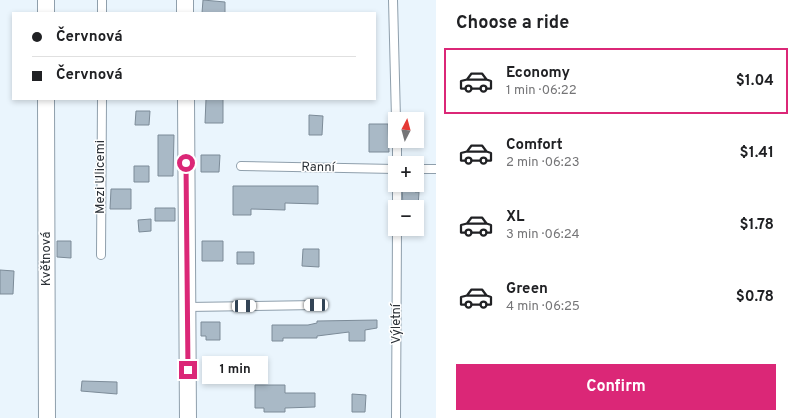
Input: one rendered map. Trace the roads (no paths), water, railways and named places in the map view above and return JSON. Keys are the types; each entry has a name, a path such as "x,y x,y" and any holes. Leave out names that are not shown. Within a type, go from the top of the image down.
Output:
{"street":[{"path":"46,0 46,12"},
{"path":"185,0 185,12"},
{"name":"Květnová","path":"46,100 47,418"},
{"path":"186,100 188,418"}],"lane":[{"path":"102,0 102,12"},
{"path":"393,0 396,112"},
{"name":"Mezi Ulicemi","path":"101,255 102,100"},
{"name":"Ranní","path":"241,166 388,169"},
{"path":"424,169 436,169"},
{"name":"Výletní","path":"396,418 397,236"},
{"path":"187,307 316,305"}]}
